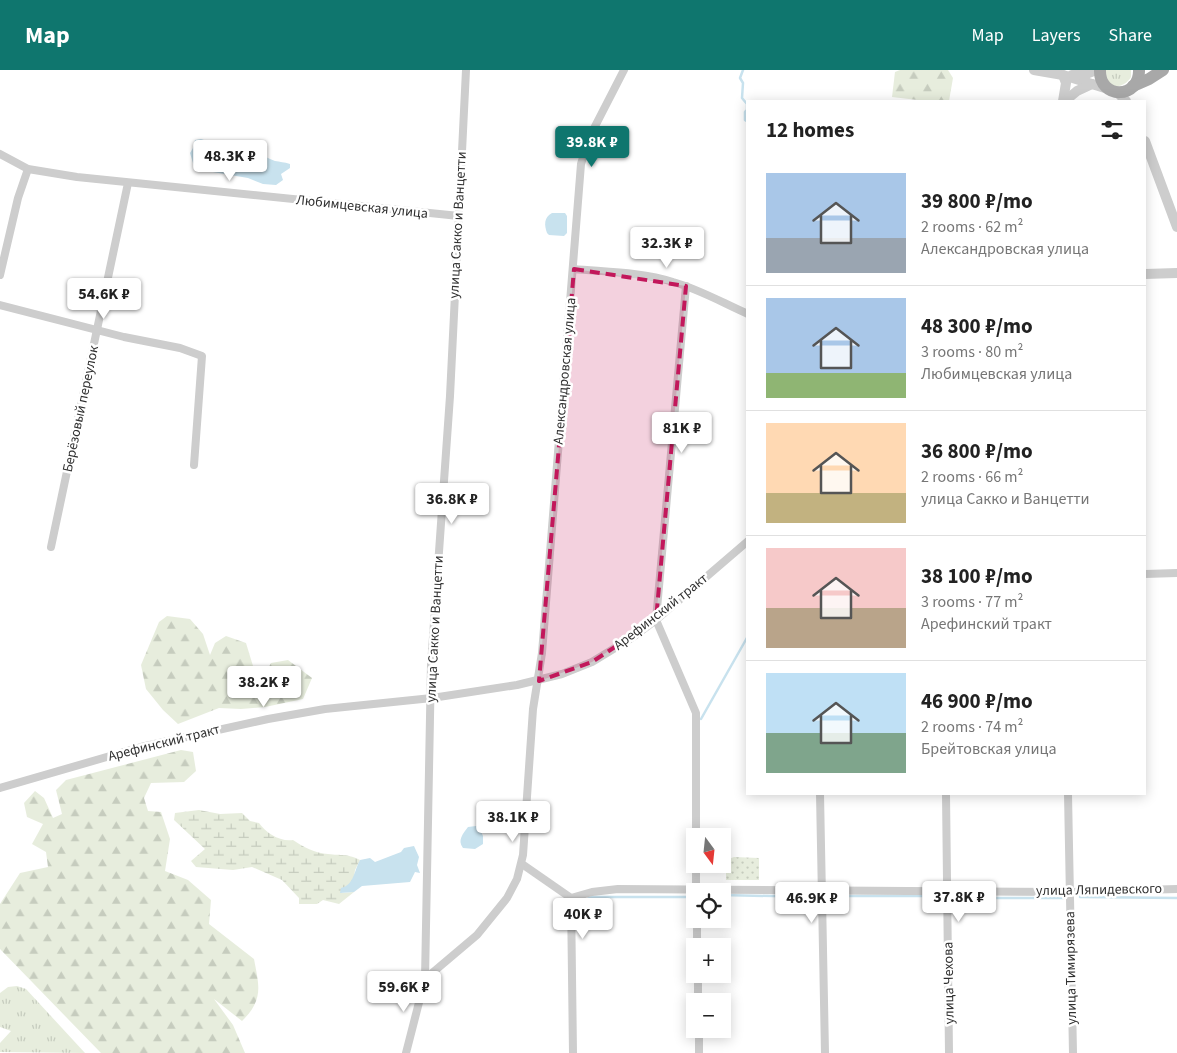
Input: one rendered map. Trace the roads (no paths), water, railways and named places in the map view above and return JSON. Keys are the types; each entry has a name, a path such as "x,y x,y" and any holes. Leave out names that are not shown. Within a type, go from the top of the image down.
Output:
{"main road":[{"path":"1100,70 1102,82 1124,93"},
{"path":"1124,93 1138,79 1138,70"},
{"path":"1124,93 1163,70"}],"street":[{"name":"улица Сакко и Ванцетти","path":"406,1053 425,979 433,621 449,409 466,70"},
{"name":"Александровская улица","path":"539,681 574,269 581,164 589,138 624,70"},
{"path":"1034,70 1077,76 1096,70"},
{"path":"1063,75 1124,93"},
{"path":"1063,75 1066,83 1064,100"},
{"path":"1065,100 1077,91 1092,84"},
{"path":"1146,144 1177,224"},
{"name":"Любимцевская улица","path":"0,154 28,169 77,177 459,216"},
{"path":"0,275 18,198 28,169"},
{"name":"Берёзовый переулок","path":"51,547 128,183"},
{"path":"574,269 632,274 672,281 746,313"},
{"path":"1146,274 1177,272"},
{"path":"686,286 656,620 696,713 696,828"},
{"path":"0,305 124,337 180,348 202,356 194,465"},
{"name":"Арефинский тракт","path":"0,788 141,747 268,719 325,709 432,698 539,681 562,674 610,653 656,620 746,543"},
{"path":"1146,574 1177,573"},
{"path":"425,979 477,934 507,898 518,879 522,864 533,709 539,681"},
{"path":"820,795 825,1053"},
{"name":"улица Чехова","path":"946,795 949,1053"},
{"name":"улица Тимирязева","path":"1068,795 1072,1053"},
{"path":"522,864 571,898 573,1053"},
{"name":"улица Ляпидевского","path":"571,898 592,892 618,889 686,890"},
{"name":"улица Ляпидевского","path":"731,890 1070,892 1177,889"},
{"path":"699,1038 699,1053"}],"water":[{"path":"201,139 210,142 219,140 227,145 243,147 245,144 271,160 290,164 290,168 281,174 283,180 276,185 263,184 248,178 201,170 193,163 190,153 195,140"},
{"path":"552,213 565,213 567,216 567,233 564,236 549,235 547,233 545,222"},
{"path":"468,827 479,827 483,836 483,844 475,849 463,848 461,840 463,835"},
{"path":"414,846 419,857 417,865 420,873 415,872 410,882 362,886 354,892 340,893 341,888 351,881 360,860 370,858 375,862 401,852 404,848"}],"waterway":[{"path":"743,70 740,78 743,83 742,98 746,103"},
{"path":"746,111 746,121"},
{"path":"701,719 746,640"},
{"path":"731,895 816,897"},
{"path":"828,896 940,896"},
{"path":"576,928 576,917 581,902 592,897 686,897"},
{"path":"1080,897 1177,898"},
{"path":"961,898 1064,898"}]}
